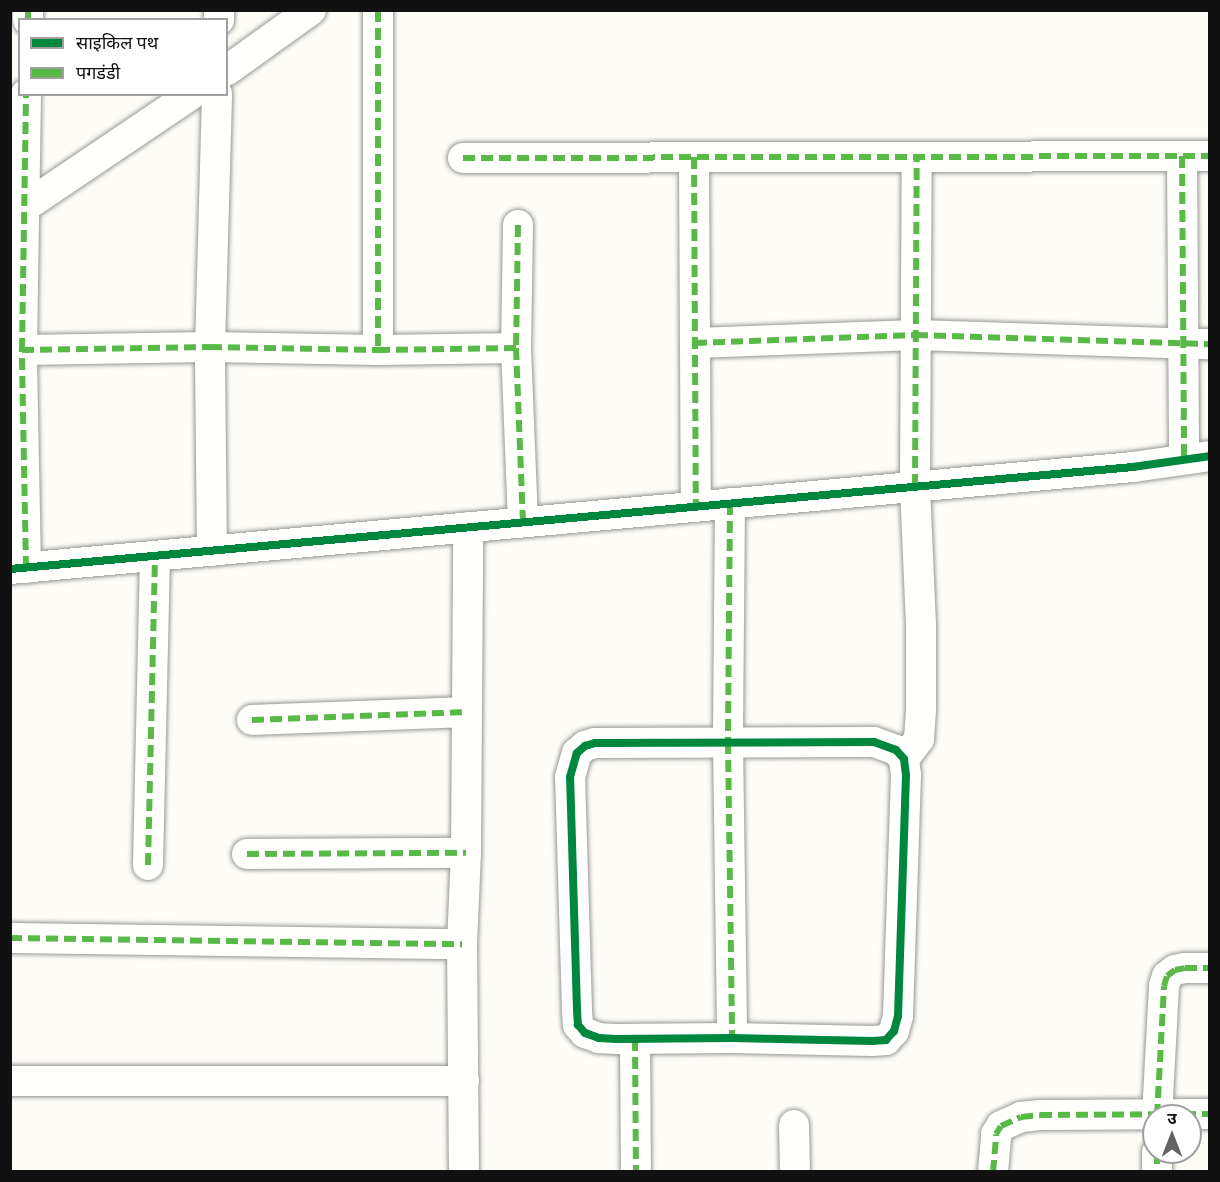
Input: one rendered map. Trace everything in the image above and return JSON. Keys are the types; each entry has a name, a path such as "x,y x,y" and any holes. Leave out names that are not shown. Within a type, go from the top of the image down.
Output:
{"street":[{"path":"228,70 311,10"},
{"path":"378,10 378,351"},
{"path":"26,96 18,569 1133,467 1196,457 1196,156 463,158"},
{"path":"24,208 189,96"},
{"path":"212,551 210,347 217,96"},
{"path":"694,157 696,507"},
{"path":"904,759 919,740 921,721 921,625 915,486 917,158"},
{"path":"518,225 516,348 523,522"},
{"path":"695,343 916,335 1196,343"},
{"path":"22,351 210,347 378,351 516,348"},
{"path":"730,503 728,742 732,1038"},
{"path":"464,1172 462,944 466,853 468,527"},
{"path":"148,865 155,556"},
{"path":"252,720 467,712"},
{"path":"728,742 874,742 897,750 904,759 906,786 898,1016 894,1031 886,1040 599,1038 585,1033 578,1025 570,777 577,753 585,746 595,743 728,742"},
{"path":"247,854 466,853"},
{"path":"10,938 462,944"},
{"path":"1158,1104 1164,986 1167,976 1174,970 1209,968"},
{"path":"635,1039 636,1172"},
{"path":"10,1081 464,1081"},
{"path":"993,1172 996,1134 1009,1121 1040,1115 1142,1115"},
{"path":"794,1125 795,1172"}],"marked path":[{"path":"28,10 28,18"},
{"path":"378,10 378,350"},
{"path":"26,96 22,350 26,568"},
{"path":"1182,156 1184,458"},
{"path":"463,158 1210,156"},
{"path":"694,157 696,507"},
{"path":"915,486 917,158"},
{"path":"518,225 516,348 523,522"},
{"path":"695,343 916,335 1210,344"},
{"path":"22,350 210,347 378,350 516,348"},
{"path":"730,503 728,742 732,1038"},
{"path":"148,865 155,556"},
{"path":"252,720 467,712"},
{"path":"247,854 466,853"},
{"path":"10,938 462,944"},
{"path":"1158,1104 1164,986 1167,976 1175,970 1185,968 1210,968"},
{"path":"635,1039 636,1172"},
{"path":"993,1172 996,1134 1001,1126 1021,1117 1210,1114"},
{"path":"1157,1164 1157,1172"}],"cycle path":[{"path":"10,569 1133,467 1210,456"},
{"path":"874,742 896,750 904,759 906,775 898,1016 894,1031 886,1040 616,1039 599,1038 585,1033 578,1025 577,1010 570,777 577,753 585,746 595,743 874,742"}]}
